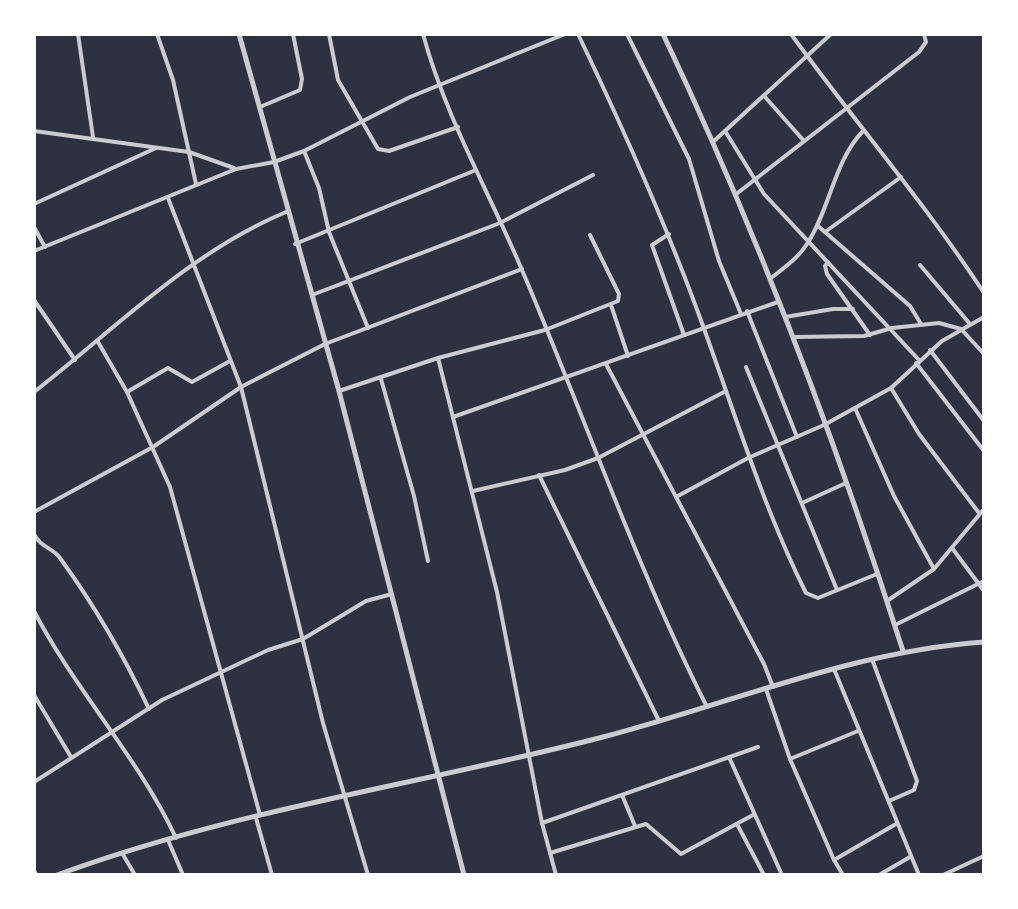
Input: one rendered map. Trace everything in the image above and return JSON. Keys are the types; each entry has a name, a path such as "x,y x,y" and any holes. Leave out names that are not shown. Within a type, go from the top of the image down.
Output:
{"street":[{"path":"78,34 93,137"},
{"path":"157,34 173,80 196,184"},
{"path":"239,34 286,212 339,391 464,875"},
{"path":"257,108 300,90 302,79 293,34"},
{"path":"329,34 338,80 378,149 389,151 458,127"},
{"path":"423,34 476,170 522,269 598,458 707,707"},
{"path":"34,251 236,169 274,162 304,151 360,121 442,84 565,34"},
{"path":"578,34 636,153 704,328 748,458 806,593 815,598 878,573"},
{"path":"627,34 689,159 719,261 741,314"},
{"path":"663,34 714,141 771,278 878,573 903,651"},
{"path":"791,34 845,110 901,177 984,293"},
{"path":"714,141 831,34"},
{"path":"735,195 919,52 926,42 924,34"},
{"path":"765,97 804,141"},
{"path":"34,131 189,152 236,169"},
{"path":"725,131 783,215 892,328 984,451"},
{"path":"771,278 809,241 848,151 864,131"},
{"path":"34,204 158,147"},
{"path":"304,151 319,188 329,232 368,328"},
{"path":"295,244 476,170"},
{"path":"312,295 351,283 500,223 593,175"},
{"path":"825,232 901,177"},
{"path":"168,198 241,387 323,723 368,875"},
{"path":"34,392 193,264 250,227 286,212"},
{"path":"818,226 910,306 921,324"},
{"path":"34,227 45,247"},
{"path":"669,234 652,245 684,335"},
{"path":"339,391 438,358 545,330 618,301 619,294 590,235"},
{"path":"828,262 825,270 870,335"},
{"path":"920,265 970,324"},
{"path":"34,512 153,447 241,387 325,344 522,269"},
{"path":"34,300 75,360"},
{"path":"453,417 778,302"},
{"path":"611,305 628,356"},
{"path":"785,317 853,309"},
{"path":"747,311 797,437"},
{"path":"676,497 748,458 824,425 891,388 930,350 984,317"},
{"path":"793,337 870,335 921,324 949,325 961,329 984,354"},
{"path":"98,342 127,392 170,487 223,671 272,875"},
{"path":"930,350 984,421"},
{"path":"438,358 473,491 542,823 556,875"},
{"path":"127,392 168,368 192,382 230,361"},
{"path":"606,364 770,688 790,759 843,875"},
{"path":"746,367 837,590"},
{"path":"381,379 414,496 428,561"},
{"path":"887,601 934,569 982,511 919,434 891,388"},
{"path":"473,491 598,458 724,392"},
{"path":"855,408 894,496 934,569"},
{"path":"539,475 659,721"},
{"path":"802,503 846,483"},
{"path":"34,534 43,547 58,555 91,605 131,670 149,709"},
{"path":"952,548 982,582 984,591"},
{"path":"895,625 982,582"},
{"path":"34,782 149,709 268,650 303,639 346,610 392,594"},
{"path":"34,611 158,799 176,838"},
{"path":"57,875 122,852 659,721 903,651 984,642"},
{"path":"872,659 917,781 914,790 889,801"},
{"path":"834,669 919,875"},
{"path":"34,695 71,757"},
{"path":"790,759 858,731"},
{"path":"542,823 758,747"},
{"path":"729,757 782,875"},
{"path":"622,795 635,826"},
{"path":"550,853 635,826 650,825 675,853 681,854 753,815"},
{"path":"737,824 764,875"},
{"path":"834,860 896,824"},
{"path":"168,840 183,875"},
{"path":"122,852 135,875"},
{"path":"943,875 984,856"},
{"path":"879,875 910,857"}]}
